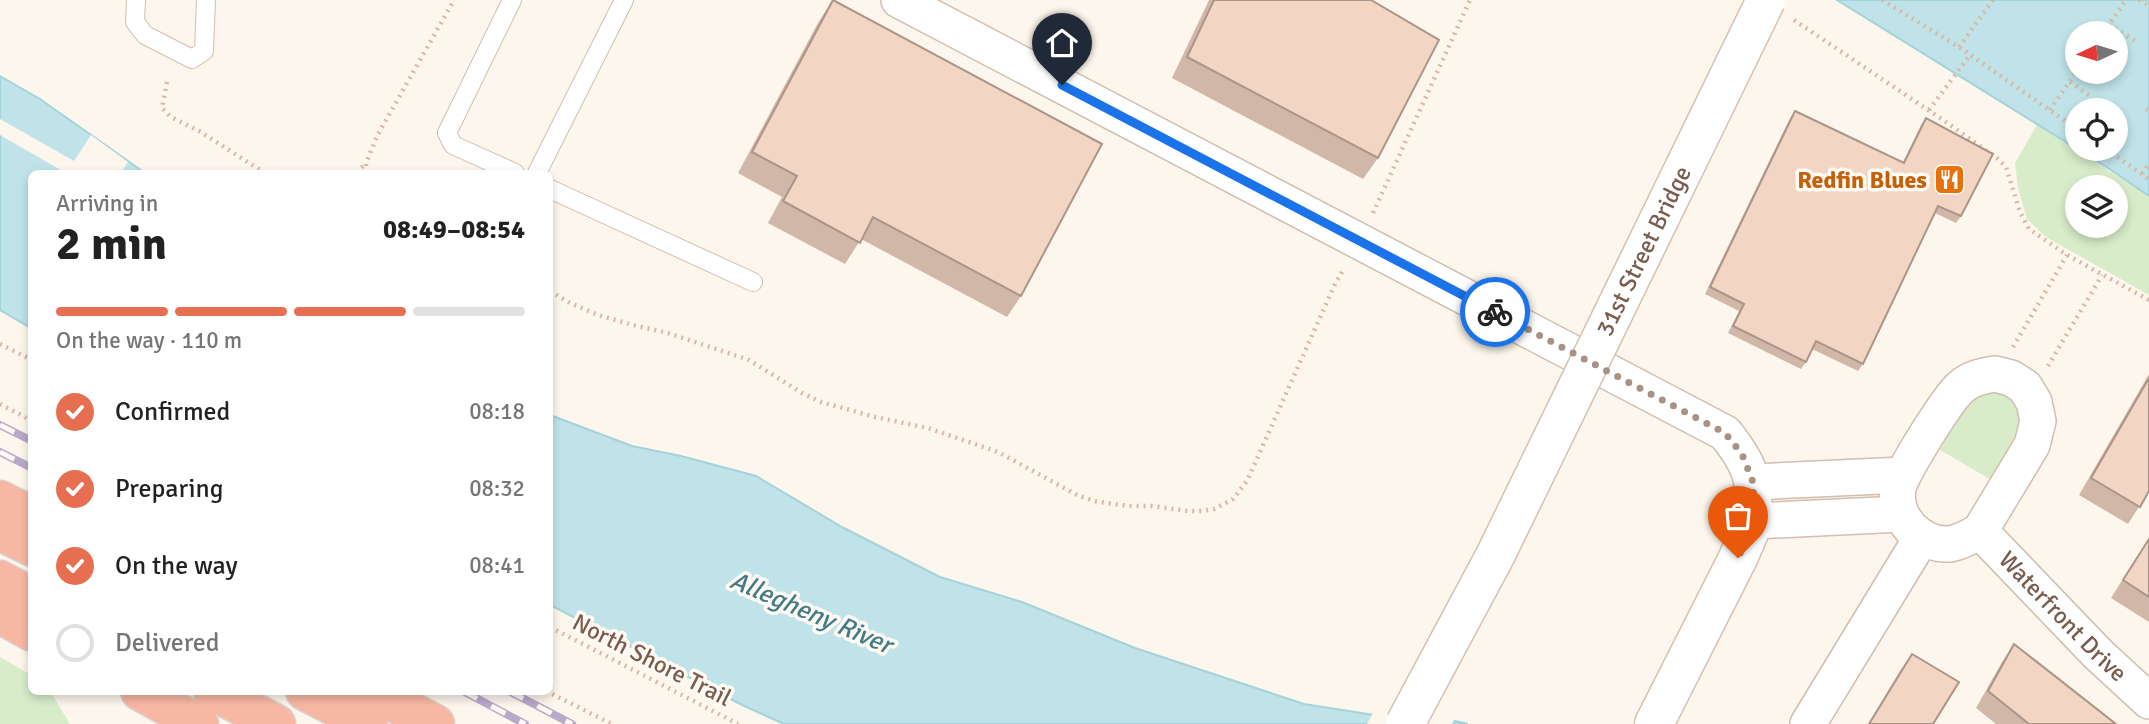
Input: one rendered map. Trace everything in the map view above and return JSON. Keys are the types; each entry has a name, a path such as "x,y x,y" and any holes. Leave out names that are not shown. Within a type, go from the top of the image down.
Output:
{"highway":[{"path":"0,500 28,514"},
{"path":"0,531 28,545"},
{"path":"0,580 28,595"},
{"path":"0,614 28,630"},
{"path":"147,695 199,724"},
{"path":"221,695 276,724"},
{"path":"314,695 368,724"},
{"path":"380,695 435,724"}],"main road":[{"name":"31st Street Bridge","path":"1405,724 1779,10"},
{"path":"1659,715 1754,521"}],"street":[{"path":"899,0 1725,433 1742,454 1753,482 1754,521"},
{"path":"1808,724 1911,525 1898,503 1898,488 1903,475 1956,393 1976,378 1996,374 2011,377 2028,392"},
{"name":"Waterfront Drive","path":"1754,521 1911,525 1935,542 1950,544 1966,539 1980,531 2032,445 2038,421 2034,402 2028,392"},
{"path":"1753,482 1903,475"},
{"name":"Waterfront Drive","path":"1980,531 2098,654 2149,701"}],"lane":[{"path":"136,0 135,22 145,35 192,59 204,51 206,0"},
{"path":"508,170 453,145 447,133 512,0"},
{"path":"539,170 624,0"},
{"path":"553,190 752,282"}],"path":[{"path":"360,170 366,163 377,136 454,0"},
{"path":"553,292 598,315 668,332 749,360 821,402 928,428 998,452 1077,495 1094,501 1188,511 1214,509 1233,499 1247,481 1335,284 1359,241 1469,0"},
{"path":"1882,0 1959,47 2065,121"},
{"path":"1959,47 1993,0"},
{"path":"2111,21 2126,0"},
{"path":"2139,0 2149,6"},
{"path":"1779,10 1929,110 2006,167 2024,222 2029,229 2067,255 2149,300"},
{"path":"2128,36 2137,42"},
{"path":"1929,110 1969,55"},
{"path":"167,82 162,108 171,117 200,131 260,170"},
{"path":"2050,110 2069,84"},
{"path":"2073,84 2093,98"},
{"path":"2123,161 2149,179"},
{"path":"366,163 366,170"},
{"path":"2142,174 2149,163"},
{"path":"1996,374 2067,255"},
{"path":"2028,392 2047,368 2102,275"},
{"path":"0,344 28,358"},
{"path":"0,404 28,419"},
{"name":"North Shore Trail","path":"553,629 738,724"},
{"path":"553,694 612,724"}],"green space":[{"path":"2037,125 2065,143 2065,161 2094,161 2116,175 2065,175 2065,238 2128,238 2128,183 2149,196 2149,295 2046,237 2027,219 2018,188 2015,163"},
{"path":"2000,393 2017,403 2023,427 1993,481 1940,450 1965,408 1980,396"},
{"path":"0,657 28,673 28,695 52,695 70,724 0,724"}],"water":[{"path":"1837,0 2149,0 2149,196 2128,182 2128,175 2118,175 2096,161 2128,161 2128,98 2065,98 2065,142"},
{"path":"0,76 40,99 141,170 28,170 28,326 0,310"},
{"name":"Allegheny River","path":"553,416 632,446 756,476 842,527 940,577 1022,602 1135,648 1304,704 1374,715 1468,724 784,724 553,607"}],"pier":[{"path":"0,119 74,161 91,135 128,162 123,170 61,170 0,135"},
{"path":"1374,711 1455,718 1452,724 1367,724"}],"building":[{"path":"833,0 1102,144 1021,296 873,217 860,243 783,201 797,176 752,152"},
{"path":"1214,0 1371,0 1439,40 1378,158 1187,57"},
{"path":"1795,111 1904,163 1926,118 1993,154 1961,216 1938,206 1863,364 1816,341 1806,362 1733,326 1744,304 1710,287"},
{"path":"2149,378 2149,491 2140,507 2091,478"},
{"path":"2149,539 2149,597 2123,580"},
{"path":"2014,644 2116,724 2029,724 1988,691"},
{"path":"1912,654 1959,682 1933,724 1869,724"}],"railway":[{"path":"0,425 28,439"},
{"path":"0,452 28,466"},
{"path":"471,695 525,724"},
{"path":"517,695 572,724"}],"way so far":[{"path":"1495,312 1725,433 1742,454 1753,482 1754,521 1738,558"}],"place":[{"name":"Redfin Blues","path":"1950,180"}],"route":[{"path":"1062,85 1495,312"}]}
